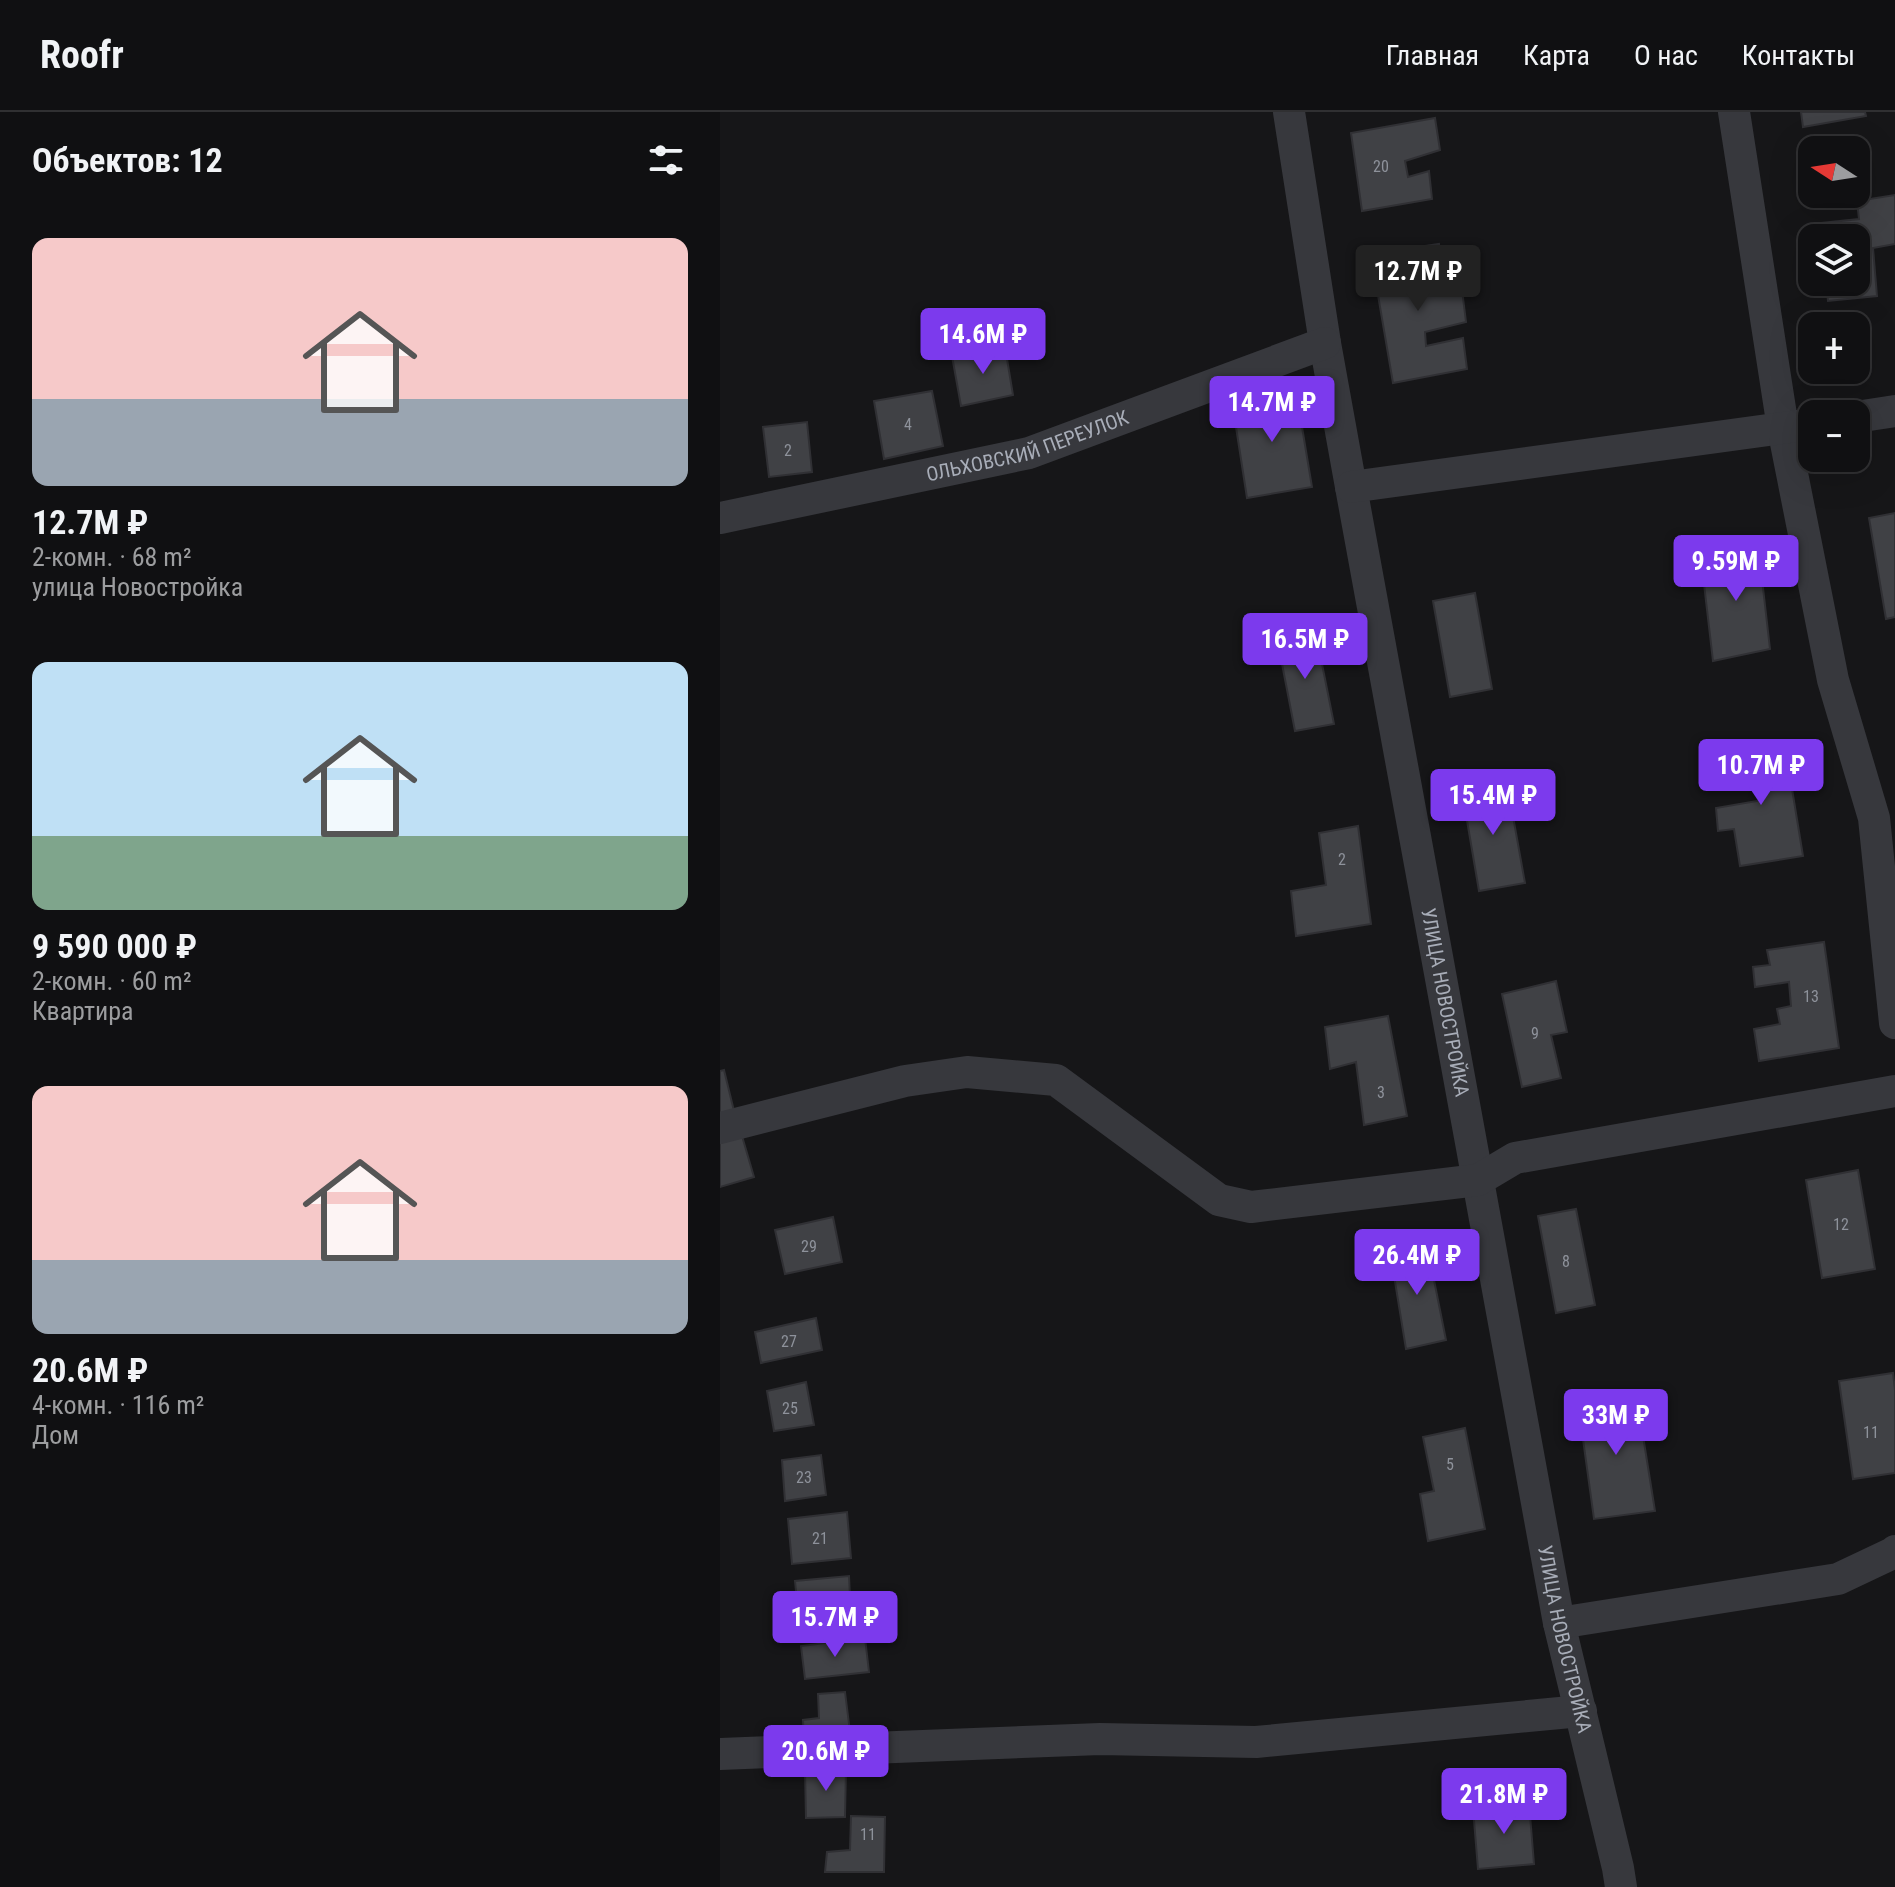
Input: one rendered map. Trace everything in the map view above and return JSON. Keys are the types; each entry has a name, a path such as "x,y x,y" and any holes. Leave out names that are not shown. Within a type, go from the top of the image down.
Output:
{"street":[{"name":"УЛИЦА НОВОСТРОЙКА","path":"1289,112 1325,343 1559,1623 1621,1887"},
{"path":"1734,112 1797,426 1833,680 1874,818 1895,1023"},
{"name":"ОЛЬХОВСКИЙ ПЕРЕУЛОК","path":"720,518 1029,453 1325,343"},
{"path":"1870,415 1895,411"},
{"path":"1351,487 1797,426"},
{"path":"720,1128 905,1081 967,1072 1056,1080 1219,1200 1251,1207 1478,1180 1515,1158 1895,1091"},
{"path":"1559,1623 1838,1579 1895,1551"},
{"path":"720,1754 1100,1739 1256,1742 1581,1711"}],"building":[{"path":"1801,112 1865,112 1866,116 1803,127"},
{"path":"1435,118 1440,150 1405,161 1408,177 1429,171 1432,199 1362,211 1351,133"},
{"path":"1895,195 1895,244 1873,248 1877,296 1828,301 1827,296 1870,296 1870,224 1822,223 1859,219 1858,208 1870,208 1870,199"},
{"path":"1439,244 1443,293 1462,290 1466,322 1425,332 1426,346 1463,338 1467,369 1393,383 1371,254"},
{"path":"1005,347 1013,395 961,406 952,356"},
{"path":"932,391 943,446 884,459 874,401"},
{"path":"1296,391 1312,487 1247,498 1232,401"},
{"path":"807,422 812,472 769,477 763,427"},
{"path":"1895,513 1895,617 1886,619 1869,518"},
{"path":"1758,544 1770,649 1713,661 1701,558"},
{"path":"1475,593 1492,689 1450,697 1433,601"},
{"path":"1315,629 1334,724 1295,731 1277,638"},
{"path":"1785,746 1803,856 1740,866 1734,829 1718,831 1716,808 1763,800 1760,783 1721,787 1716,759"},
{"path":"1507,783 1525,883 1479,891 1462,791"},
{"path":"1358,826 1371,924 1296,936 1291,891 1326,885 1319,833"},
{"path":"1824,942 1839,1048 1759,1061 1754,1029 1780,1024 1777,1009 1791,1006 1789,982 1755,987 1753,967 1770,965 1767,950"},
{"path":"1556,981 1567,1032 1551,1035 1561,1078 1522,1087 1502,994"},
{"path":"1388,1016 1407,1116 1364,1125 1356,1062 1330,1069 1325,1027"},
{"path":"724,1070 734,1111 720,1114 720,1071"},
{"path":"742,1136 754,1177 720,1187 720,1143"},
{"path":"1858,1170 1875,1269 1822,1278 1806,1180"},
{"path":"1576,1209 1595,1305 1556,1313 1538,1216"},
{"path":"833,1217 842,1262 785,1274 775,1230"},
{"path":"1427,1245 1446,1340 1406,1349 1390,1251"},
{"path":"816,1318 822,1350 761,1363 755,1332"},
{"path":"1893,1373 1895,1473 1853,1479 1839,1381"},
{"path":"806,1382 814,1425 774,1431 767,1391"},
{"path":"1636,1392 1655,1511 1594,1519 1578,1403"},
{"path":"1465,1428 1485,1529 1428,1541 1420,1494 1434,1491 1423,1437"},
{"path":"821,1455 826,1495 785,1501 782,1460"},
{"path":"847,1512 851,1558 792,1564 788,1519"},
{"path":"849,1576 851,1617 799,1622 795,1581"},
{"path":"865,1638 869,1672 805,1679 801,1646"},
{"path":"845,1692 851,1740 804,1742 803,1720 819,1718 818,1694"},
{"path":"846,1768 845,1817 806,1818 805,1770"},
{"path":"1529,1803 1534,1864 1478,1869 1473,1808"},
{"path":"851,1816 885,1817 884,1872 825,1872 827,1852 850,1850"}]}
